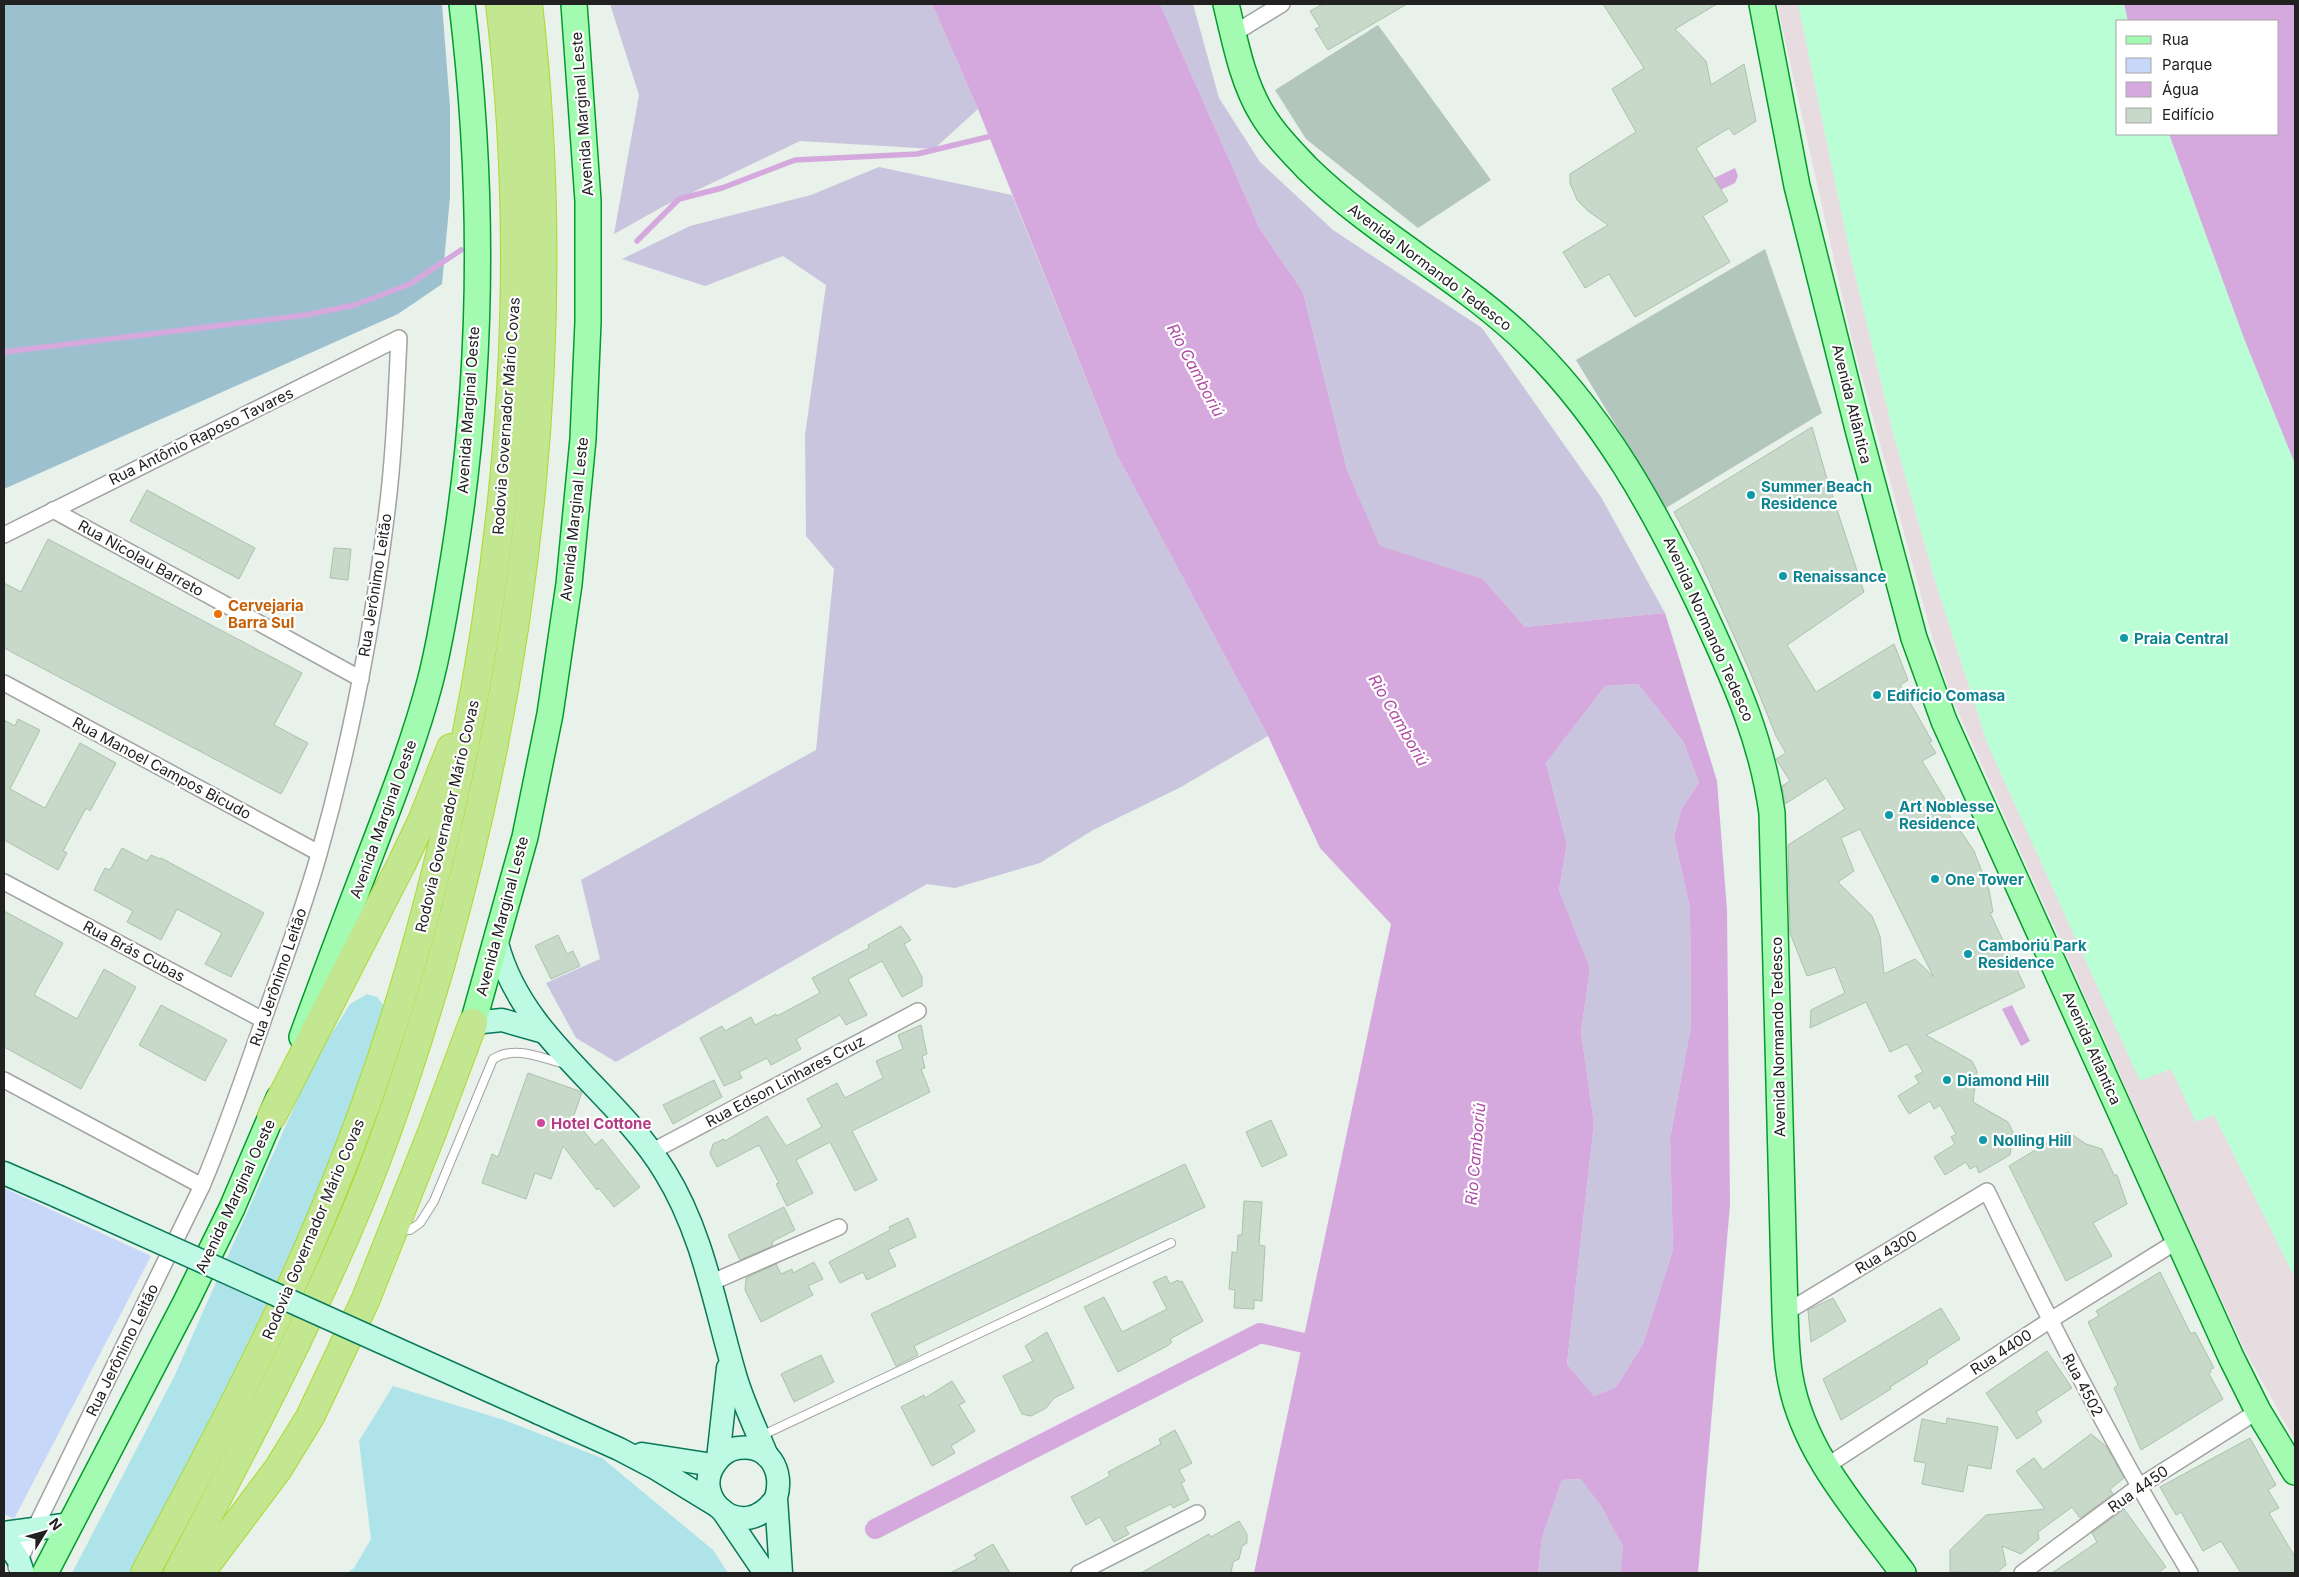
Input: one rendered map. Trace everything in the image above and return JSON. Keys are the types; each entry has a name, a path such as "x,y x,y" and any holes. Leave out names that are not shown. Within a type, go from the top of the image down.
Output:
{"highway":[{"name":"Rodovia Governador Mário Covas","path":"145,1573 276,1322 332,1194 356,1131 399,1003 442,853 477,682 498,534 506,453 513,330 514,204 511,118 500,4"},
{"name":"Rodovia Governador Mário Covas","path":"178,1573 278,1382 330,1272 388,1128 432,995 466,871 486,783 510,660 522,574 538,395 541,195 536,92 528,4"},
{"path":"272,1116 418,830 477,682"},
{"path":"200,1573 278,1469 310,1416 365,1301 434,1130 473,1023"}],"main road":[{"name":"Avenida Marginal Oeste","path":"45,1573 186,1302 232,1208 272,1116 412,747 430,680 445,613 460,518 471,426 476,306 472,110 462,4"},
{"name":"Avenida Marginal Leste","path":"473,1023 525,837 550,714 569,584 583,439 588,322 588,201 574,4"},
{"name":"Avenida Normando Tedesco","path":"1226,4 1245,76 1257,105 1287,148 1344,201 1481,302 1516,332 1534,349 1573,394 1644,494 1667,536 1734,678 1764,761 1772,812 1785,1313 1789,1370 1796,1400 1813,1446 1825,1467 1903,1573"},
{"name":"Avenida Atlântica","path":"1762,4 1797,186 1859,432 1914,638 1944,721 2178,1240 2258,1411 2295,1472"},
{"path":"4,1173 619,1449 657,1469 734,1517 747,1519 759,1515 769,1508 776,1498 780,1487 779,1475 763,1446 743,1398 710,1283 677,1192 651,1152 544,1032 511,983 497,942"},
{"path":"473,1023 502,1020 544,1032"},
{"path":"729,1350 726,1405 716,1462 708,1485 711,1496 765,1573"},
{"path":"619,1449 667,1459 716,1462 726,1452 737,1448 758,1450 763,1446"},
{"path":"776,1498 781,1573"},
{"path":"4,1532 71,1524"},
{"path":"4,1537 18,1569"}],"street":[{"path":"1233,34 1282,4"},
{"name":"Rua Antônio Raposo Tavares","path":"4,535 399,338"},
{"name":"Rua Jerônimo Leitão","path":"18,1569 36,1528 202,1186 223,1136 299,920 319,853 361,679 387,516 393,453 399,338"},
{"name":"Rua Nicolau Barreto","path":"53,510 361,679"},
{"name":"Rua Manoel Campos Bicudo","path":"4,682 319,853"},
{"name":"Rua Brás Cubas","path":"4,882 263,1020"},
{"name":"Rua Edson Linhares Cruz","path":"651,1152 918,1011"},
{"path":"4,1080 202,1186"},
{"name":"Rua 4300","path":"1785,1313 1987,1191"},
{"name":"Rua 4502","path":"1987,1191 2049,1321 2138,1487 2190,1573"},
{"path":"710,1283 839,1227"},
{"name":"Rua 4400","path":"1825,1467 2049,1321 2178,1240"},
{"name":"Rua 4450","path":"2022,1573 2138,1487 2258,1411"},
{"path":"1080,1573 1197,1513"}],"lane":[{"path":"395,1227 410,1230 420,1223 434,1201 493,1059 513,1051 577,1067"},
{"path":"763,1446 1171,1243"}],"shaded area":[{"path":"4,4 442,4 450,107 450,197 442,284 398,314 4,489"},
{"path":"610,4 932,4 978,109 934,149 800,141 664,206 614,234 639,95"},
{"path":"1160,4 1193,4 1219,98 1260,162 1333,230 1482,328 1601,497 1665,613 1525,627 1483,579 1380,547 1347,470 1303,292 1260,229"},
{"path":"1777,4 1798,4 1850,254 1894,437 1935,581 1987,743 2140,1081 2171,1069 2196,1122 2214,1115 2295,1278 2295,1441 2246,1352 2200,1254 1951,696 1933,640 1852,340"},
{"path":"1378,25 1491,180 1418,228 1306,139 1275,90"},
{"path":"879,167 1012,195 1117,455 1268,736 1181,787 1093,830 1040,863 955,888 927,884 616,1062 576,1038 546,983 600,959 581,880 816,750 834,569 806,536 805,435 826,285 783,256 705,286 622,259 690,226 811,195"},
{"path":"1765,249 1822,413 1666,508 1576,360"},
{"path":"1638,684 1683,741 1699,782 1681,810 1674,837 1690,908 1691,1026 1670,1139 1673,1250 1643,1344 1616,1387 1594,1396 1567,1364 1594,1123 1581,1032 1590,968 1559,890 1567,844 1546,763 1605,686"},
{"path":"367,994 377,997 384,1006 380,1026 349,1120 296,1240 214,1416 131,1573 72,1573 174,1377 314,1062 350,1004"},
{"path":"393,1386 504,1420 602,1458 713,1550 728,1573 347,1573 354,1568 371,1539 359,1441"},
{"path":"1582,1479 1601,1506 1623,1547 1620,1573 1538,1573 1542,1538 1562,1480"}],"sand":[{"name":"Praia Central","path":"1798,4 2124,4 2128,20 2116,20 2116,135 2169,135 2245,341 2295,464 2295,1278 2214,1115 2196,1122 2140,1082 1987,743 1935,581 1894,437 1850,254"}],"green space":[{"path":"4,1188 151,1256 14,1519 4,1514"}],"water":[{"name":"Rio Camboriú","path":"932,4 1160,4 1260,229 1303,292 1347,470 1380,546 1483,579 1525,627 1665,613 1717,781 1727,910 1730,1205 1698,1573 1620,1573 1623,1547 1601,1506 1581,1479 1562,1480 1542,1538 1538,1573 1254,1573 1391,924 1320,848 1268,736 1117,455 978,109","holes":["1638,684 1683,741 1699,782 1681,810 1674,837 1690,908 1691,1026 1670,1139 1673,1250 1643,1344 1616,1387 1594,1396 1567,1364 1594,1123 1581,1032 1590,968 1559,890 1567,844 1546,763 1605,686"]},
{"path":"2124,4 2295,4 2295,464 2245,341 2169,135 2279,135 2279,20 2128,20"},
{"path":"1735,168 1738,176 1735,183 1714,193 1708,181"},
{"path":"2012,1005 2030,1041 2021,1046 2002,1009"}],"building":[{"path":"1323,4 1407,4 1328,50 1315,29 1320,27 1310,11"},
{"path":"1603,4 1717,4 1675,29 1706,61 1711,85 1744,64 1756,121 1734,135 1729,128 1696,148 1728,201 1703,216 1730,262 1635,317 1609,274 1585,288 1563,252 1608,225 1588,211 1577,200 1570,183 1570,174 1636,132 1612,89 1644,68"},
{"path":"1812,427 1864,592 1787,645 1816,692 1894,644 1908,680 1900,685 1932,741 1929,742 1936,753 1922,761 1950,807 1946,810 1974,851 1989,890 1993,912 1990,913 2025,987 1926,1035 1972,1061 1977,1071 1973,1102 2008,1122 2013,1132 2010,1155 1979,1173 1976,1166 1970,1169 1966,1162 1945,1175 1934,1157 1955,1144 1951,1137 1956,1134 1940,1105 1934,1109 1930,1101 1909,1114 1898,1096 1919,1083 1915,1076 1923,1072 1907,1044 1890,1052 1866,1002 1810,1028 1811,1010 1845,993 1835,967 1807,976 1790,933 1788,845 1845,809 1826,778 1785,804 1782,786 1790,781 1776,759 1786,753 1776,736 1749,669 1700,561 1674,512","holes":["1860,829 1934,977 1915,959 1884,974 1880,936 1872,916 1838,882 1854,871 1841,838"]},
{"path":"147,490 255,548 239,579 130,521"},
{"path":"48,539 302,673 274,725 308,743 281,794 4,648 4,583 21,592"},
{"path":"334,548 351,549 348,580 330,578"},
{"path":"18,719 40,730 10,789 45,808 80,743 116,763 90,811 86,808 63,851 67,853 58,870 4,840 4,720 15,726"},
{"path":"122,848 147,861 151,855 161,858 264,913 231,977 205,964 222,933 177,909 161,940 127,922 133,911 94,890 105,868 110,870"},
{"path":"4,911 63,943 34,995 77,1019 104,969 136,987 81,1089 4,1047"},
{"path":"901,926 911,940 904,944 922,977 922,986 902,997 882,961 848,979 867,1015 846,1025 840,1015 796,1039 801,1049 771,1065 767,1058 739,1072 742,1078 724,1086 700,1038 722,1026 725,1031 751,1017 755,1025 776,1014 777,1016 820,993 812,978 869,948 868,945"},
{"path":"558,935 567,954 573,951 580,966 551,979 535,946"},
{"path":"161,1005 227,1040 205,1081 139,1045"},
{"path":"921,1025 927,1054 922,1056 925,1068 921,1069 930,1092 852,1131 877,1180 855,1191 830,1142 796,1160 813,1193 787,1206 776,1184 779,1183 759,1145 717,1167 710,1154 713,1144 724,1139 725,1141 767,1116 786,1146 822,1127 807,1099 837,1083 845,1098 883,1078 876,1061 903,1049 898,1035"},
{"name":"Hotel Cottone","path":"528,1073 582,1092 573,1118 595,1145 602,1139 640,1187 614,1207 599,1188 597,1190 563,1146 551,1179 535,1173 526,1199 482,1183 492,1154 498,1157"},
{"path":"714,1080 722,1097 673,1124 663,1105"},
{"path":"1271,1120 1287,1155 1262,1167 1246,1132"},
{"path":"2068,1132 2086,1144 2102,1149 2114,1175 2117,1175 2127,1204 2093,1223 2112,1256 2066,1281 2009,1166"},
{"path":"1185,1164 1205,1207 914,1346 918,1355 896,1366 871,1314"},
{"path":"1244,1201 1262,1202 1259,1245 1265,1246 1262,1301 1254,1300 1254,1309 1234,1308 1235,1290 1229,1289 1232,1252 1237,1253 1238,1235 1242,1235"},
{"path":"784,1207 795,1230 773,1241 772,1246 740,1260 728,1235"},
{"path":"908,1218 916,1237 888,1250 896,1266 867,1280 863,1272 840,1283 829,1262 890,1230 889,1227"},
{"path":"814,1262 823,1279 808,1286 813,1295 761,1322 745,1290 746,1278 776,1264 781,1274 792,1269 793,1273"},
{"path":"2160,1272 2191,1334 2195,1332 2214,1368 2210,1370 2209,1374 2223,1399 2141,1450 2114,1388 2118,1385 2088,1322 2099,1316 2096,1311"},
{"path":"1166,1276 1170,1284 1178,1280 1182,1281 1203,1321 1170,1339 1172,1342 1167,1346 1118,1372 1084,1307 1104,1297 1122,1332 1167,1309 1153,1282"},
{"path":"1833,1298 1846,1321 1811,1342 1808,1310"},
{"path":"1941,1308 1960,1339 1927,1360 1928,1363 1890,1387 1891,1389 1841,1420 1823,1379"},
{"path":"1047,1332 1074,1388 1054,1398 1046,1408 1031,1416 1022,1414 1003,1376 1033,1361 1025,1346"},
{"path":"2047,1351 2072,1388 2036,1412 2042,1422 2017,1439 1986,1393"},
{"path":"821,1355 834,1382 794,1402 781,1374"},
{"path":"952,1381 965,1402 959,1405 975,1431 951,1446 955,1453 932,1466 901,1407 924,1395 925,1398"},
{"path":"1947,1418 1998,1427 1991,1469 1968,1465 1963,1492 1922,1484 1926,1463 1914,1461 1922,1419 1946,1424"},
{"path":"1175,1430 1192,1463 1179,1470 1185,1481 1181,1483 1189,1500 1173,1508 1171,1504 1125,1527 1129,1534 1114,1542 1100,1517 1086,1525 1071,1497 1110,1476 1108,1472 1161,1444 1159,1439"},
{"path":"2091,1434 2107,1447 2124,1478 2110,1489 2113,1494 2080,1518 2072,1507 2038,1532 2039,1539 2021,1554 2002,1546 2006,1565 1996,1573 1950,1572 1950,1550 1986,1515 2045,1509 2016,1471 2034,1458 2043,1470"},
{"path":"2250,1438 2276,1485 2268,1490 2279,1508 2269,1513 2295,1557 2295,1573 2241,1573 2221,1541 2203,1551 2181,1512 2176,1515 2160,1487"},
{"path":"2124,1509 2166,1567 2158,1573 2052,1573 2097,1542 2092,1533"},
{"path":"1239,1521 1247,1534 1247,1543 1242,1546 1239,1559 1233,1562 1231,1573 1141,1573 1209,1534 1211,1537"},
{"path":"993,1544 1010,1573 950,1573 977,1559 974,1555"}],"waterway":[{"path":"637,241 679,199 722,188 795,160 917,154 996,135"},
{"path":"4,352 306,315 355,305 410,284 461,250"},
{"path":"875,1529 1260,1333 1330,1349"}],"place":[{"name":"Summer Beach Residence","path":"1751,495"},
{"name":"Renaissance","path":"1783,576"},
{"name":"Cervejaria Barra Sul","path":"218,614"},
{"name":"Praia Central","path":"2124,638"},
{"name":"Edifício Comasa","path":"1877,695"},
{"name":"Art Noblesse Residence","path":"1889,815"},
{"name":"One Tower","path":"1935,879"},
{"name":"Camboriú Park Residence","path":"1968,954"},
{"name":"Diamond Hill","path":"1947,1080"},
{"name":"Hotel Cottone","path":"541,1123"},
{"name":"Nolling Hill","path":"1983,1140"}]}
